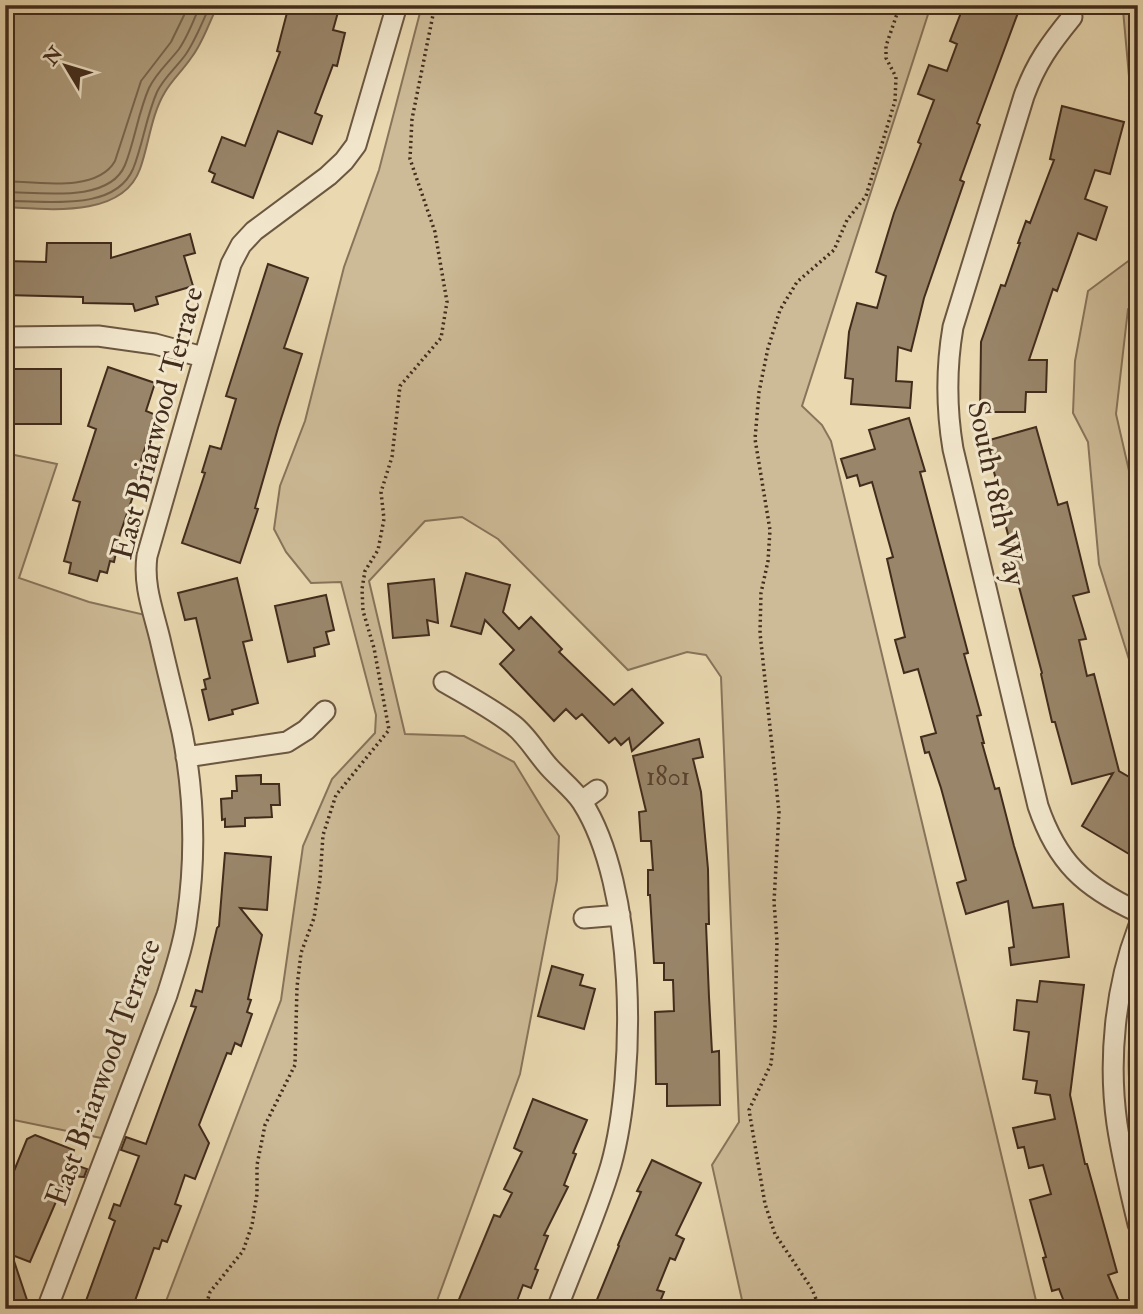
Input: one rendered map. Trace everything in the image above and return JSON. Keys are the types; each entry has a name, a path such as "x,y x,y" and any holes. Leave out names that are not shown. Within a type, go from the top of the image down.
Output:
{"street":[{"name":"East Briarwood Terrace","path":"47,1309 154,1031 181,951 187,919 192,815 186,757 146,585 147,555 231,264 241,245 254,231 328,176 356,145 397,5"},
{"name":"South 18th Way","path":"1072,18 1046,48 1024,96 953,327 946,399 953,449 1045,827 1063,859 1079,877 1104,896 1138,912"},
{"path":"5,337 98,336 155,344 203,357"},
{"path":"444,682 514,725 547,765 590,796 615,883 628,1016 622,1111 611,1165 557,1309"},
{"path":"186,757 287,742 306,730 325,711"},
{"path":"584,918 620,915"},
{"path":"1138,928 1122,990 1114,1050 1117,1125 1138,1224"}],"path":[{"path":"205,1309 210,1292 243,1251 252,1225 257,1194 257,1165 265,1125 295,1065 297,987 301,953 314,918 323,835 336,795 389,730 374,648 363,611 362,589 365,571 378,550 384,519 381,492 392,457 400,386 441,338 447,302 435,232 410,159 412,120 435,5"},
{"path":"820,1309 812,1289 775,1234 765,1204 749,1110 771,1064 775,1027 777,941 774,902 779,812 760,633 761,593 768,561 770,530 755,439 763,370 780,310 797,282 834,250 847,220 866,196 895,101 896,77 886,58 886,47 900,5"}],"shaded area":[{"path":"422,5 931,5 802,406 822,425 831,441 1038,1309 744,1309 712,1165 739,1122 721,677 706,655 687,652 628,670 498,539 462,517 425,521 369,581 405,734 464,736 514,762 559,836 557,880 520,1074 434,1309 163,1309 281,1000 303,846 332,779 375,733 376,715 341,582 311,583 286,552 274,529 280,486 305,421 344,267 379,170"},
{"path":"1122,5 1138,5 1138,176 1123,10"},
{"path":"1131,259 1138,266 1138,303 1128,309 1116,414 1138,510 1138,688 1099,564 1088,442 1073,413 1075,361 1088,291"},
{"path":"5,453 57,464 19,578 89,602 154,617 182,734 187,919 111,1140 14,1120 5,1124"},
{"path":"1138,983 1138,1151 1131,1107 1129,1047"}],"water":[{"path":"5,5 218,5 195,52 160,101 140,169 131,185 117,196 100,204 81,208 5,207"}],"building":[{"path":"289,5 340,5 333,30 345,33 337,66 333,65 315,113 322,116 312,144 278,131 253,198 212,182 215,174 209,171 222,137 245,146 280,52 277,51"},
{"path":"964,5 1006,5 1019,10 977,123 980,125 960,180 964,182 924,298 911,351 898,347 896,381 912,382 910,408 851,404 853,379 845,378 849,332 857,303 877,308 886,276 876,272 934,100 918,94 929,65 947,71 957,44 950,41"},
{"path":"1062,106 1124,122 1110,174 1095,170 1085,199 1107,207 1096,240 1078,233 1057,291 1053,289 1029,360 1047,360 1046,392 1026,392 1025,412 980,412 981,342 1001,285 1005,286 1026,221 1030,223 1054,160 1050,159"},
{"path":"190,234 195,253 184,256 193,286 156,297 158,304 135,311 133,304 83,303 83,297 5,295 5,261 46,262 47,243 111,243 111,258"},
{"path":"268,264 308,278 284,348 302,354 240,563 182,543 205,473 202,472 210,446 221,449 236,399 226,396"},
{"path":"108,367 155,383 146,411 156,415 114,562 110,561 107,573 100,571 97,581 69,573 71,563 64,561 80,502 73,500 96,429 88,426"},
{"path":"5,369 61,369 61,424 5,424"},
{"path":"909,418 925,471 920,472 968,653 964,654 981,715 977,716 982,743 995,789 999,788 1033,908 1063,904 1069,957 1011,965 1009,948 1014,947 1008,901 966,914 957,883 966,880 941,788 929,752 925,753 921,737 936,733 918,669 904,673 895,640 905,637 887,559 893,557 872,482 860,486 857,475 847,478 841,459 875,449 869,430"},
{"path":"1036,427 1058,505 1067,502 1089,592 1073,596 1086,639 1079,640 1087,676 1094,674 1119,771 1138,782 1138,840 1129,854 1082,826 1113,773 1072,784 1055,722 1052,722 986,441"},
{"path":"466,573 510,585 503,612 519,629 531,617 562,649 559,652 614,705 632,689 663,723 632,751 629,738 621,745 615,738 609,743 582,714 576,719 566,709 554,721 500,664 514,650 485,620 481,634 451,626"},
{"path":"237,578 252,640 243,642 258,703 232,710 233,714 209,720 202,690 206,689 204,680 210,678 196,618 185,620 178,593"},
{"path":"434,579 438,623 427,620 429,635 393,638 388,584"},
{"path":"326,595 334,630 326,632 329,644 314,648 315,656 288,662 275,606"},
{"path":"699,739 703,757 693,759 701,792 708,869 709,924 706,924 709,997 712,1052 719,1051 720,1105 667,1106 667,1084 656,1084 655,1012 674,1011 673,980 664,980 664,963 654,963 648,895 648,870 653,870 651,841 641,841 639,812 646,811 633,756"},
{"path":"261,775 261,784 279,784 280,805 271,805 272,817 245,818 245,826 225,827 221,799 232,798 232,791 237,791 236,776"},
{"path":"225,853 271,857 267,910 240,908 262,935 248,999 251,1000 247,1012 252,1014 241,1046 235,1043 231,1054 227,1053 199,1125 209,1143 195,1179 185,1175 175,1204 181,1206 167,1242 162,1240 159,1249 154,1248 132,1309 83,1309 115,1221 109,1218 114,1204 120,1206 139,1156 121,1150 126,1137 146,1144 196,1007 191,1006 196,990 202,992 219,926"},
{"path":"552,966 583,975 580,985 595,989 584,1029 538,1016"},
{"path":"1040,981 1084,985 1070,1095 1085,1164 1117,1272 1108,1275 1122,1309 1067,1309 1059,1289 1052,1291 1043,1258 1046,1257 1030,1200 1051,1194 1043,1165 1029,1168 1024,1147 1018,1148 1013,1128 1055,1119 1050,1095 1035,1093 1037,1081 1023,1079 1029,1032 1014,1030 1017,1000 1037,1002"},
{"path":"533,1099 587,1120 573,1153 576,1154 564,1185 568,1187 544,1235 548,1236 535,1269 538,1270 531,1288 523,1285 514,1309 455,1309 494,1215 500,1217 512,1193 504,1189 522,1152 514,1148"},
{"path":"35,1135 74,1150 70,1163 87,1169 84,1177 67,1176 30,1262 12,1255 30,1309 5,1309 5,1193 27,1139"},
{"path":"652,1160 701,1183 676,1235 684,1239 675,1260 670,1258 657,1290 664,1292 657,1309 612,1309 596,1302 641,1192 637,1191"}]}
